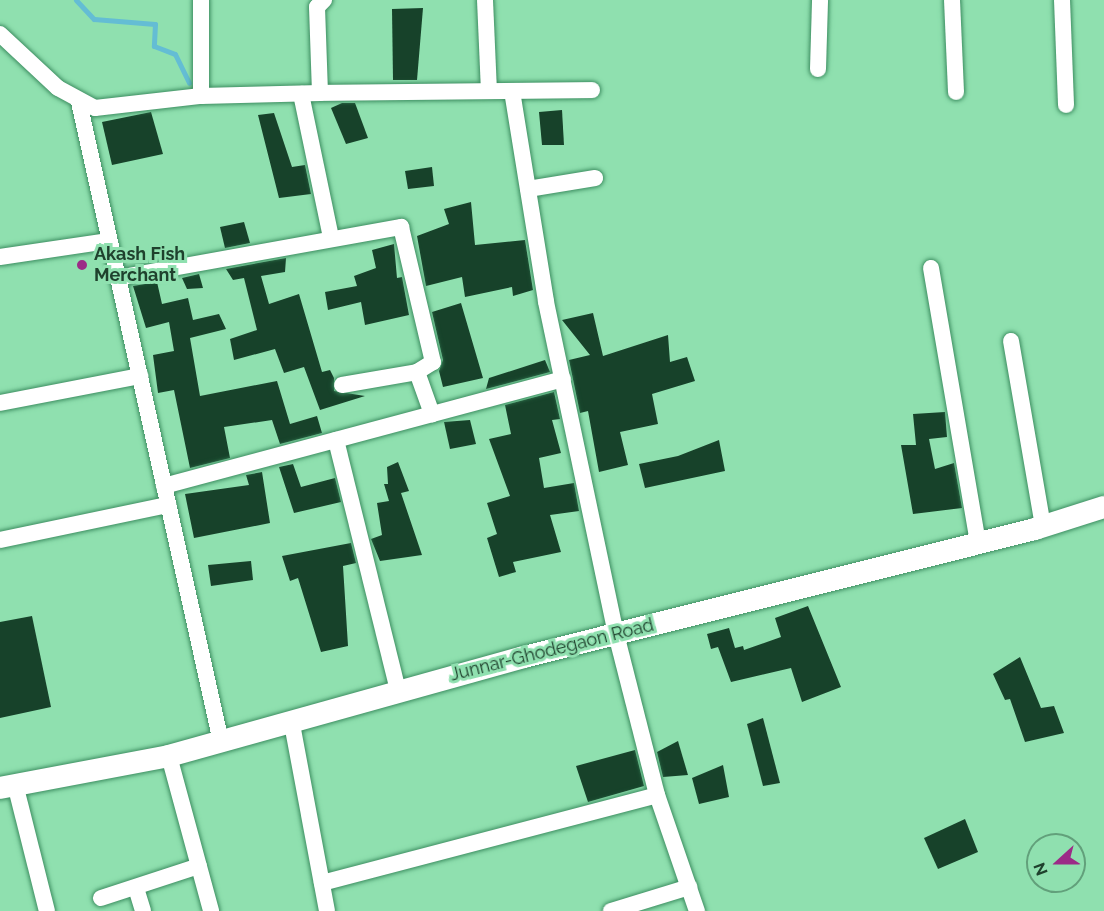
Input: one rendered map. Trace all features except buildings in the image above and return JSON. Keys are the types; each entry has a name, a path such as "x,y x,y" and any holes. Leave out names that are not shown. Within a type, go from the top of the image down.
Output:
{"main road":[{"name":"Junnar-Ghodegaon Road","path":"8,786 169,756 292,724 398,691 1043,526 1104,507"}],"street":[{"path":"201,0 201,96"},
{"path":"320,93 317,7 324,0"},
{"path":"486,0 489,91"},
{"path":"818,69 820,0"},
{"path":"952,0 956,92"},
{"path":"1062,0 1066,105"},
{"path":"0,34 79,102 95,108 201,96 592,90"},
{"path":"512,91 562,379 616,634 657,795 697,911"},
{"path":"301,94 331,238"},
{"path":"79,102 221,742"},
{"path":"528,189 596,178"},
{"path":"117,278 401,227 405,234 433,362 417,372 342,385"},
{"path":"0,257 109,241"},
{"path":"931,268 978,542"},
{"path":"1011,341 1043,526"},
{"path":"417,372 432,414"},
{"path":"0,403 140,376"},
{"path":"164,486 562,379"},
{"path":"336,440 398,691"},
{"path":"0,540 168,505"},
{"path":"292,724 327,911"},
{"path":"169,756 212,911"},
{"path":"8,786 47,911"},
{"path":"322,883 657,795"},
{"path":"101,898 200,866"},
{"path":"610,911 688,887"},
{"path":"136,888 143,911"}],"waterway":[{"path":"76,0 94,19 155,24 154,46 175,54 189,83"}],"place":[{"name":"Akash Fish Merchant","path":"82,265"}]}
